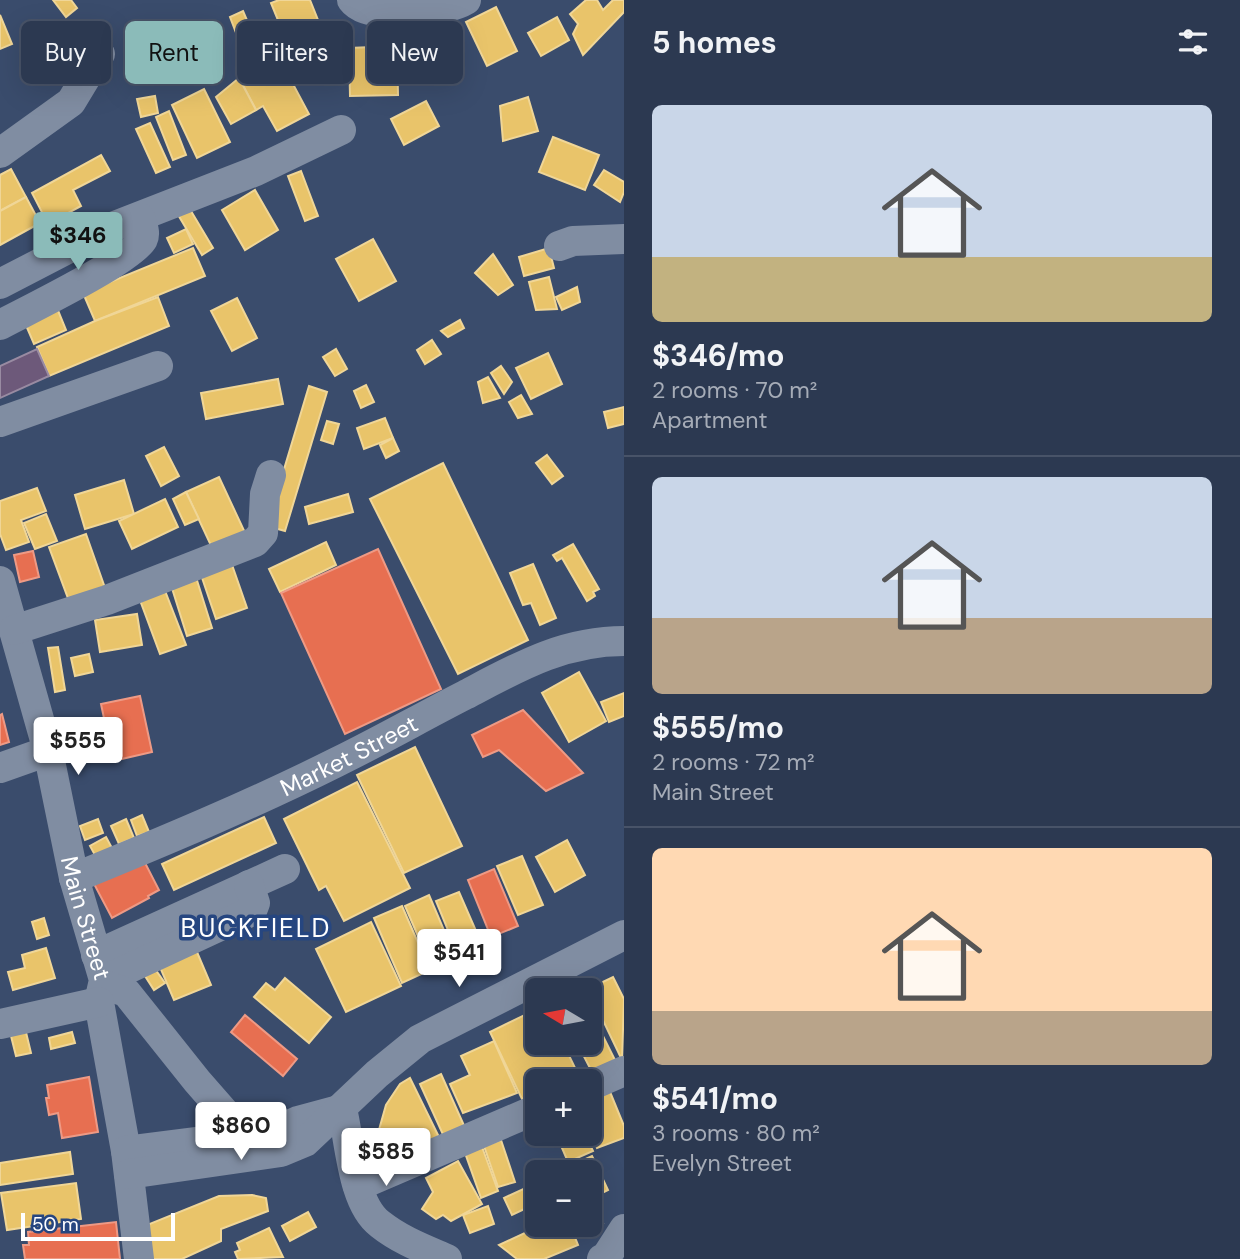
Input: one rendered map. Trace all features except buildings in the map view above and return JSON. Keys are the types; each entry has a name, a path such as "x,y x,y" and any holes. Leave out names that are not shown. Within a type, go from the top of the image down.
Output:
{"street":[{"path":"352,0 360,9 384,13 438,10 456,6 466,0"},
{"path":"0,153 71,102 82,84"},
{"path":"0,285 102,231 256,172 341,130"},
{"path":"0,325 110,266 142,240 144,233 140,218"},
{"path":"559,246 573,241 624,239"},
{"path":"0,422 158,366"},
{"path":"14,630 107,600 255,542 263,533 265,494 271,475"},
{"name":"Main Street","path":"0,581 48,751 74,878 101,981 128,1162 139,1259"},
{"name":"Market Street","path":"74,878 199,827 337,762 501,676 557,650 596,641 624,640"},
{"path":"0,768 48,751"},
{"path":"0,1024 252,911 255,903 249,885 285,869"},
{"path":"128,1162 281,1152 305,1142 377,1073 420,1039 624,935"},
{"path":"101,981 126,992 197,1082 245,1136"},
{"path":"602,1081 624,1071"},
{"path":"128,1162 274,1132 298,1121 342,1109"},
{"path":"342,1109 358,1186 377,1223 406,1241 447,1259"},
{"path":"358,1186 525,1114"},
{"path":"602,1259 624,1229"}],"district":[{"name":"BUCKFIELD","path":"256,928"}]}
